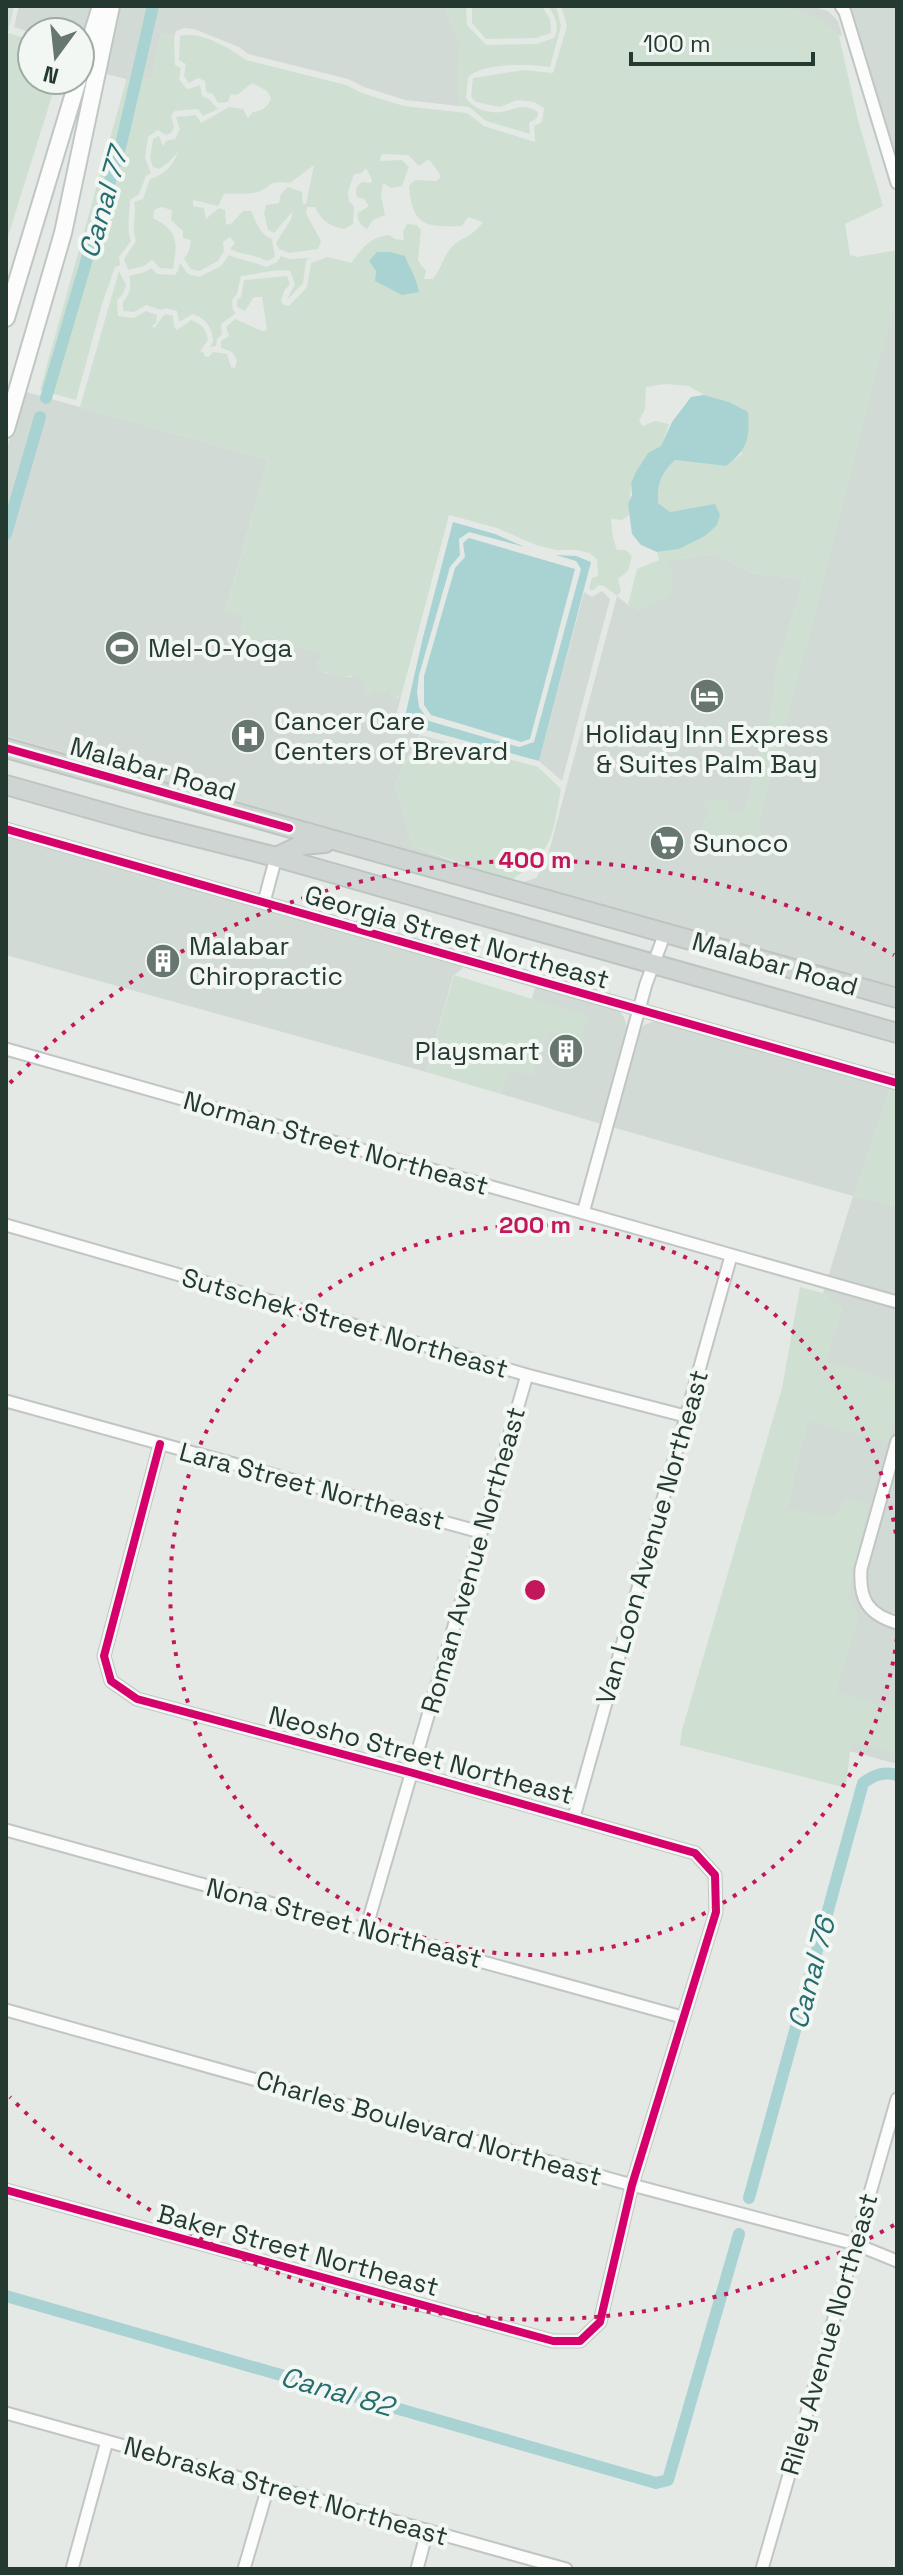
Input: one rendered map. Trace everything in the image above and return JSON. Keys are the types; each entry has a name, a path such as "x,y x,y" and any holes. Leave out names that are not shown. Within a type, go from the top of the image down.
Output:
{"main road":[{"path":"6,429 63,233 111,6"},
{"path":"6,318 73,96"},
{"name":"Malabar Road","path":"6,748 897,998"},
{"name":"Malabar Road","path":"6,785 276,857 897,1033"},
{"path":"276,857 302,845 335,841"}],"street":[{"path":"841,6 897,183"},
{"name":"Georgia Street Northeast","path":"6,829 897,1083"},
{"path":"264,902 276,857"},
{"path":"583,1213 639,1010 665,933"},
{"name":"Norman Street Northeast","path":"6,1049 897,1302"},
{"name":"Sutschek Street Northeast","path":"6,1225 527,1375 685,1416"},
{"name":"Van Loon Avenue Northeast","path":"574,1817 731,1256"},
{"name":"Roman Avenue Northeast","path":"366,1929 527,1375"},
{"name":"Lara Street Northeast","path":"6,1401 480,1532"},
{"path":"897,1441 861,1569 864,1600 882,1618 897,1623"},
{"name":"Neosho Street Northeast","path":"160,1444 104,1656 111,1681 137,1699 574,1817 695,1853 715,1875 716,1912 682,2017"},
{"name":"Nona Street Northeast","path":"6,1830 682,2017"},
{"name":"Charles Boulevard Northeast","path":"6,2010 855,2244 897,2261"},
{"path":"632,2185 682,2017"},
{"name":"Riley Avenue Northeast","path":"762,2569 897,2099"},
{"name":"Baker Street Northeast","path":"6,2190 553,2341 580,2341 600,2322 632,2185"},
{"name":"Nebraska Street Northeast","path":"6,2413 566,2569"},
{"path":"72,2569 107,2441"},
{"path":"244,2569 268,2487"},
{"path":"417,2569 427,2531"}],"shaded area":[{"path":"19,6 94,6 91,16 17,16"},
{"path":"117,6 444,6 460,42 459,106 405,100 348,79 248,54 239,47 184,28 176,31 174,37 161,33 152,78 126,81 103,73"},
{"path":"782,6 811,6 828,11 838,21 842,35 839,36 821,19"},
{"path":"850,6 897,6 897,161 853,15"},
{"path":"897,291 897,988 520,883 536,878 547,859 617,596 640,610 663,562 669,560 715,554 753,573 804,579 777,667 770,723 744,813 709,813 700,834 754,853 764,847 758,823"},
{"path":"23,391 268,460 226,610 245,617 236,653 244,652 260,638 268,636 326,656 324,673 350,677 357,675 372,689 392,689 397,699 402,693 394,724 421,732 395,783 413,846 462,865 6,736 6,452"},
{"path":"602,591 610,599 562,781 539,761 584,592 592,597"},
{"path":"6,837 463,965 453,976 426,1072 6,955"},
{"path":"536,985 618,1009 624,1017 627,1027 601,1124 501,1094"},
{"path":"652,1022 666,1022 891,1086 854,1195 897,1206 897,1764 724,1717 841,1310 823,1293 853,1196 612,1127 640,1030"}],"green space":[{"path":"6,6 14,6 8,33 16,35 16,96 52,96 6,243"},
{"path":"444,6 466,6 467,25 486,45 536,44 554,38 556,22 548,6 556,6 561,26 550,67 494,67 483,69 468,78 466,98 477,107 496,112 523,107 538,112 537,118 529,123 530,134 486,121 469,107 459,106 460,42"},
{"path":"472,6 542,6 550,19 551,33 536,38 486,39 472,23"},
{"path":"561,6 782,6 822,19 839,36 858,120 883,206 845,224 850,255 857,257 897,250 897,292 758,823 764,846 750,852 727,851 704,843 700,834 709,813 703,800 728,800 730,812 744,813 770,723 777,667 804,579 753,573 715,554 669,560 664,562 672,571 671,594 640,610 628,605 637,569 659,560 657,552 679,549 690,509 670,512 657,503 659,484 666,470 675,460 726,466 742,454 729,402 704,395 689,386 665,384 646,387 645,409 639,421 643,426 655,421 669,424 661,446 648,453 631,483 629,515 622,520 611,519 617,550 626,550 632,556 628,571 618,579 621,591 617,596 604,586 599,585 592,591 589,588 592,578 598,576 597,559 589,553 536,545 497,528 449,515 402,693 393,701 389,696 392,689 379,693 372,689 370,694 365,695 362,691 365,682 356,676 335,676 319,670 316,662 325,656 269,636 236,653 245,617 226,611 268,460 80,407 119,271 126,285 117,300 118,316 134,318 146,311 157,315 154,328 166,314 173,316 177,330 191,320 203,327 207,336 208,340 200,351 204,356 208,357 213,352 227,354 231,367 235,368 237,360 232,352 221,348 221,341 229,336 226,327 235,319 262,331 267,330 262,297 254,297 245,311 237,307 244,280 287,276 290,284 281,301 289,306 307,287 311,263 328,257 351,263 376,238 389,235 404,240 403,232 407,224 417,225 421,230 418,261 426,271 424,279 433,279 450,249 483,222 468,217 462,226 430,225 423,221 413,209 409,186 415,180 437,181 441,176 429,159 419,166 408,155 382,154 379,161 402,160 409,167 402,186 391,188 383,183 381,195 385,215 373,220 367,229 362,226 358,213 369,206 364,199 357,197 356,192 362,182 371,183 366,168 362,173 354,174 348,192 349,202 354,206 353,224 344,229 334,226 323,219 315,207 307,207 306,213 321,241 318,249 289,253 279,249 276,243 293,211 274,233 268,230 264,213 266,205 279,203 281,194 288,187 302,192 303,204 306,204 314,165 290,183 274,183 254,193 224,194 218,206 193,200 193,206 204,208 206,219 219,208 225,210 226,225 243,211 251,211 261,231 272,239 275,257 267,261 230,249 235,243 230,237 223,242 224,251 218,261 199,271 191,269 184,259 191,240 183,238 183,231 171,220 172,210 161,207 154,210 153,218 168,228 175,239 173,269 160,268 152,260 144,266 128,270 124,259 136,241 134,202 143,199 150,179 167,169 178,152 159,169 153,167 150,158 153,139 159,136 163,146 166,141 175,139 180,129 176,117 196,115 201,123 229,107 243,109 248,118 253,112 265,108 271,98 267,91 252,83 237,95 231,94 228,102 218,103 213,94 206,92 205,81 198,78 189,83 184,76 186,64 179,60 180,36 205,38 246,60 346,85 404,106 467,113 484,126 535,142 534,126 542,122 544,108 534,102 517,100 500,107 476,102 471,97 473,78 524,70 553,73 567,26"},
{"path":"161,33 174,37 175,65 181,68 179,79 189,89 200,85 202,96 218,109 203,116 198,109 175,111 171,115 174,128 171,133 166,135 158,130 148,137 145,158 151,173 146,176 139,194 130,200 128,226 131,241 119,257 120,265 115,267 102,304 76,400 40,390 126,81 152,78"},
{"path":"229,255 266,267 277,262 281,256 289,259 309,258 303,283 287,300 295,284 290,271 241,276 237,294 232,300 236,313 221,324 222,334 216,346 210,347 213,341 208,324 193,314 179,322 177,311 166,308 161,310 146,305 134,312 123,311 123,302 130,290 129,276 151,268 157,274 175,275 180,263 188,274 199,277 221,266"},
{"path":"421,735 538,767 561,789 549,842 535,861 510,881 413,846 395,783"},
{"path":"454,975 588,1016 581,1040 550,1031 541,1059 536,1058 532,1076 510,1069 501,1094 426,1072"},
{"path":"891,1086 897,1088 897,1206 854,1195"},
{"path":"800,1287 823,1293 841,1309 826,1361 897,1383 897,1410 888,1443 808,1421 786,1509 833,1517 847,1498 869,1505 848,1598 859,1616 836,1692 897,1709 897,1754 851,1742 846,1788 680,1745 782,1388"}],"water":[{"path":"377,252 405,256 419,292 402,295 375,281 376,271 369,261"},
{"path":"704,395 729,402 748,412 746,443 739,455 726,466 675,460 666,470 659,484 658,503 670,512 715,504 720,515 717,525 705,536 679,549 657,552 641,545 632,534 628,504 632,495 631,483 648,453 661,446 672,422 691,397"},
{"path":"453,522 495,534 525,547 469,532 459,539 460,555 450,567 419,675 419,707 429,721 519,747 534,742 581,569 576,561 556,555 576,556 591,562 539,761 404,721"},
{"path":"469,538 575,569 530,739 521,742 431,715 424,705 424,676 455,568 465,557 463,543"}],"waterway":[{"name":"Canal 77","path":"46,398 122,140 153,6"},
{"name":"Canal 77","path":"6,534 40,417"},
{"name":"Canal 76","path":"749,2198 863,1783 879,1774 897,1775"},
{"name":"Canal 82","path":"6,2296 656,2483 668,2480 739,2234"}],"cycle path":[{"path":"6,748 289,828"},
{"path":"6,829 897,1083"},
{"path":"6,2190 553,2341 580,2341 600,2322 632,2185 716,1912 715,1875 695,1853 137,1699 111,1681 104,1656 160,1444"}],"place":[{"name":"Mel-O-Yoga","path":"122,648"},
{"name":"Holiday Inn Express & Suites Palm Bay","path":"707,696"},
{"name":"Cancer Care Centers of Brevard","path":"248,736"},
{"name":"Sunoco","path":"667,843"},
{"name":"Malabar Chiropractic","path":"163,961"},
{"name":"Playsmart","path":"566,1051"}]}
